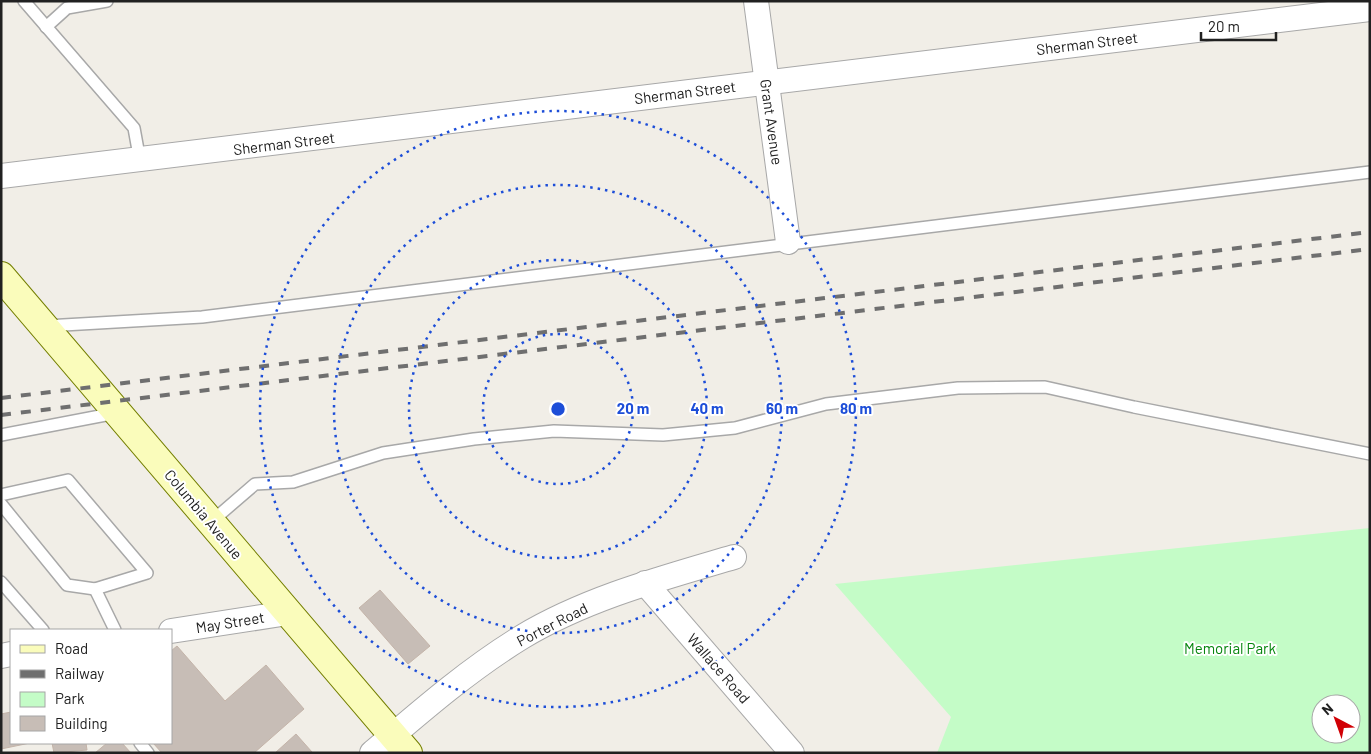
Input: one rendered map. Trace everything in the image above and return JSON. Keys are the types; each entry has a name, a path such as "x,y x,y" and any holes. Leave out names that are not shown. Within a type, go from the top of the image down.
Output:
{"street":[{"name":"Grant Avenue","path":"756,1 788,242"},
{"name":"Sherman Street","path":"1,176 140,161 766,82 1370,9"},
{"name":"Columbia Avenue","path":"1,276 400,744"},
{"name":"Porter Road","path":"372,753 400,744 424,708 523,637 583,608 645,583 734,557"},
{"name":"Wallace Road","path":"645,583 792,753"},
{"name":"May Street","path":"172,630 288,612"}],"lane":[{"path":"24,1 134,128 140,161"},
{"path":"46,27 67,8 107,1"},
{"path":"44,326 202,317 788,242 1370,172"},
{"path":"211,522 255,484 293,482 383,453 474,439 554,431 663,435 735,428 826,404 958,388 1045,387 1134,407 1370,454"},
{"path":"1,435 117,412"},
{"path":"1,495 68,480 147,572 95,589 67,586 1,504"},
{"path":"1,582 42,629"},
{"path":"95,589 114,629"}],"green space":[{"name":"Memorial Park","path":"1370,528 1370,753 937,753 951,717 835,584"}],"building":[{"path":"380,590 430,646 408,664 359,608"},
{"path":"177,646 225,701 266,665 304,709 254,753 162,753 154,744 172,744 172,650"},
{"path":"10,712 10,744 25,744 1,749 1,714"},
{"path":"296,734 312,752 275,753"},
{"path":"52,744 86,744 87,750 54,753"},
{"path":"106,744 123,744 131,753 95,753"}],"railway":[{"path":"1,398 1370,232"},
{"path":"1,415 1370,249"}]}
